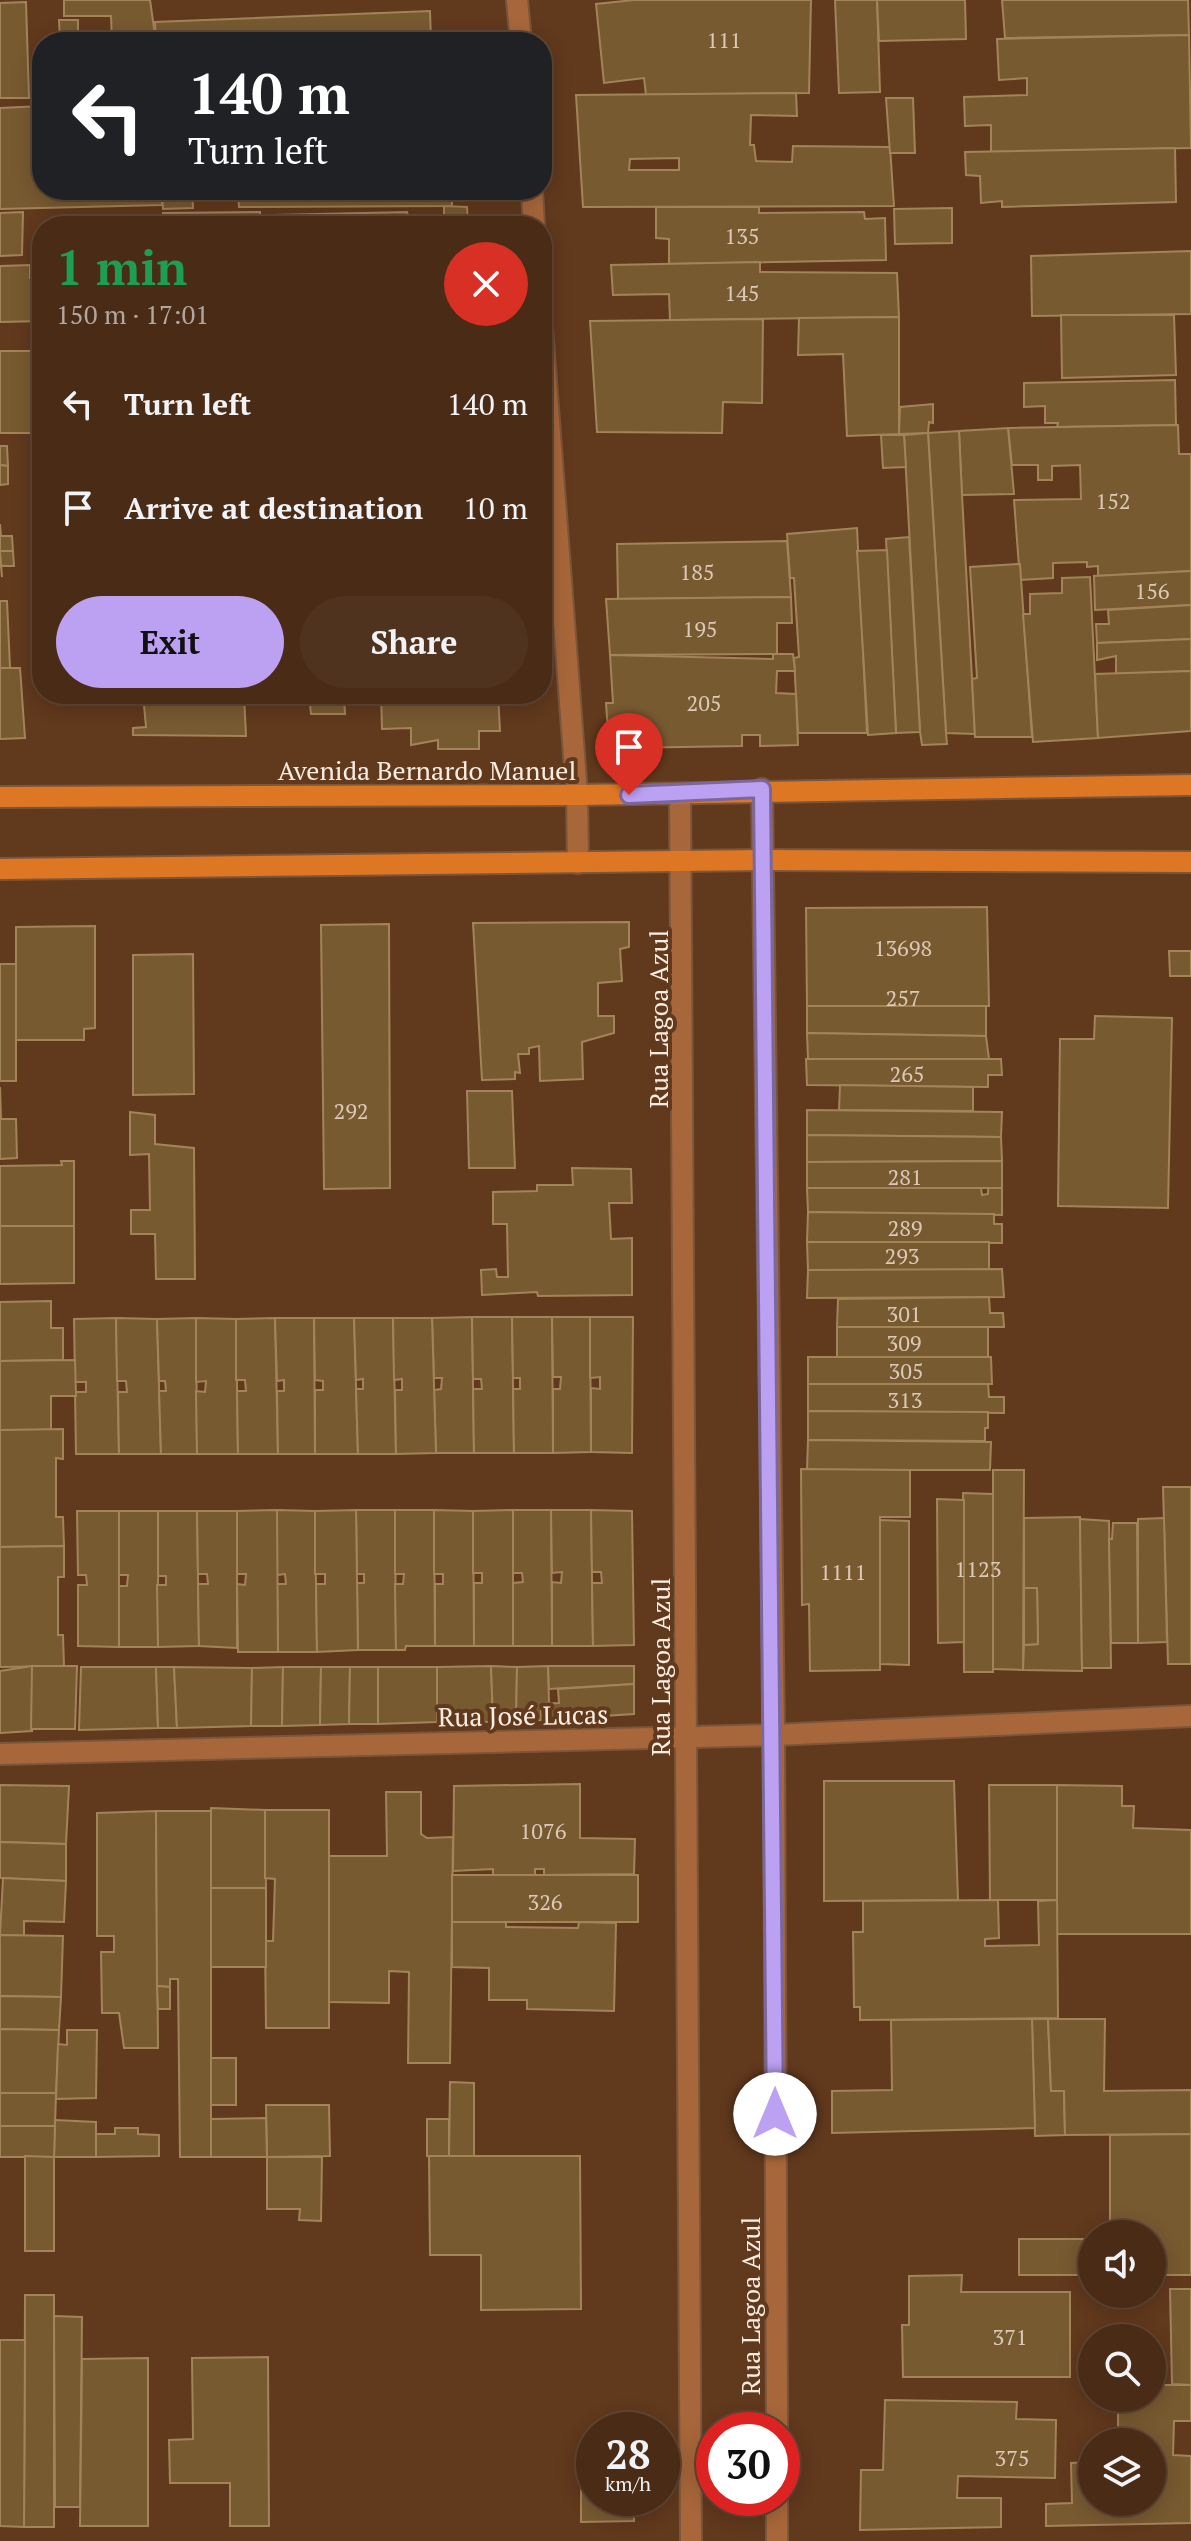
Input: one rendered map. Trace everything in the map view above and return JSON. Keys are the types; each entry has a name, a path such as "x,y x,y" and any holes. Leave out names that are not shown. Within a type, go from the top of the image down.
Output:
{"street":[{"path":"517,0 520,32"},
{"path":"552,461 577,795 578,863"},
{"name":"Avenida Bernardo Manuel","path":"0,797 680,794 762,789 1191,785"},
{"name":"Rua Lagoa Azul","path":"762,789 774,1735 777,2412"},
{"name":"Rua Lagoa Azul","path":"680,794 683,862 691,2541"},
{"path":"0,869 765,860 1191,862"},
{"name":"Rua José Lucas","path":"0,1754 774,1735 1191,1716"},
{"path":"777,2516 777,2541"}],"building":[{"path":"64,0 150,0 155,32 112,32 111,16 64,16"},
{"path":"634,0 811,0 809,93 646,95 644,78 604,83 596,4"},
{"path":"835,0 877,0 880,92 839,93"},
{"path":"877,0 965,0 966,39 879,41"},
{"path":"1002,0 1188,0 1189,35 1005,38"},
{"path":"26,2 29,98 0,98 0,3"},
{"path":"430,11 431,32 156,32 155,22"},
{"path":"59,20 78,20 78,32 60,32"},
{"path":"1189,35 1191,148 991,152 991,125 965,126 964,97 1027,95 1027,78 999,80 997,39"},
{"path":"796,93 797,116 751,115 750,145 754,145 756,161 792,162 793,146 890,147 894,206 583,207 576,95","holes":["679,158 679,170 629,170 630,159"]},
{"path":"886,98 913,98 915,153 890,153"},
{"path":"32,106 32,200 162,200 162,205 0,209 0,108"},
{"path":"1175,148 1176,202 1002,207 1002,201 981,203 980,176 966,175 965,152"},
{"path":"163,200 193,200 193,208 163,209"},
{"path":"239,200 452,200 452,206 239,207"},
{"path":"444,206 467,207 467,216 444,216"},
{"path":"656,207 759,207 759,213 864,212 865,219 885,218 886,260 669,264 669,239 656,238"},
{"path":"952,208 952,243 895,244 894,209"},
{"path":"23,212 22,255 0,256 0,213"},
{"path":"260,212 260,216 163,216 163,213"},
{"path":"407,212 408,216 274,216 274,215"},
{"path":"1191,251 1191,314 1032,316 1031,256"},
{"path":"760,262 760,272 897,273 899,317 670,320 669,294 613,295 611,265"},
{"path":"30,265 32,321 0,322 0,266"},
{"path":"1061,315 1174,315 1176,375 1062,378"},
{"path":"899,317 899,434 847,436 843,354 798,355 799,318"},
{"path":"763,319 762,403 723,402 722,433 597,432 590,321"},
{"path":"0,351 32,351 32,433 0,433"},
{"path":"1175,380 1176,425 1057,427 1058,423 1045,423 1045,406 1024,407 1024,383"},
{"path":"933,404 933,423 929,422 928,433 899,434 900,407"},
{"path":"1178,425 1179,454 1191,454 1191,571 1098,576 1098,566 1087,567 1087,562 1053,563 1053,578 1020,580 1014,500 1081,499 1080,465 1052,466 1052,480 1038,480 1038,465 1012,465 1008,428"},
{"path":"1008,428 1014,494 962,495 959,431"},
{"path":"959,431 975,734 946,733 928,433"},
{"path":"928,433 947,744 922,745 904,435"},
{"path":"881,435 904,435 906,467 883,468"},
{"path":"0,446 7,446 8,466 0,465"},
{"path":"0,465 8,466 8,484 0,485"},
{"path":"0,524 1,536 12,536 13,551 0,551"},
{"path":"857,528 867,733 798,733 794,658 799,657 794,578 790,578 787,534"},
{"path":"909,537 920,732 896,733 886,539"},
{"path":"787,541 791,597 618,599 617,544"},
{"path":"887,550 896,733 868,735 857,551"},
{"path":"0,551 13,551 14,566 1,566"},
{"path":"1020,564 1032,737 975,737 972,679 977,678 970,567"},
{"path":"1191,571 1191,605 1095,610 1094,576"},
{"path":"1090,577 1098,738 1033,742 1023,614 1030,614 1030,594 1062,593 1062,578"},
{"path":"791,597 792,623 777,623 777,654 610,655 606,599"},
{"path":"0,601 7,601 10,668 0,668"},
{"path":"1191,605 1191,639 1097,643 1096,624 1109,624 1108,610"},
{"path":"1191,639 1191,671 1116,674 1116,656 1097,660 1097,643"},
{"path":"773,654 793,654 795,671 777,671 776,693 796,694 798,745 760,746 760,735 742,735 742,746 622,748 608,732 606,703 613,703 610,655 773,659"},
{"path":"0,668 20,668 25,738 0,739"},
{"path":"1191,671 1191,731 1098,738 1095,674"},
{"path":"144,704 244,704 246,736 133,735 133,728 146,727"},
{"path":"310,704 344,704 345,714 311,714"},
{"path":"381,704 499,704 500,731 479,731 479,749 438,749 438,740 411,745 411,728 382,729"},
{"path":"987,907 989,1006 807,1006 806,908"},
{"path":"629,922 629,947 620,949 622,981 598,983 598,1016 614,1016 614,1033 582,1042 583,1079 540,1081 539,1046 529,1048 529,1054 518,1054 520,1073 515,1072 515,1079 482,1080 473,923"},
{"path":"389,924 390,1188 324,1189 321,925"},
{"path":"95,926 95,1028 84,1029 84,1040 16,1040 16,927"},
{"path":"1169,951 1191,951 1191,976 1170,976"},
{"path":"193,954 194,1094 133,1095 133,955"},
{"path":"0,964 16,964 16,1081 0,1081"},
{"path":"807,1006 986,1006 986,1036 807,1033"},
{"path":"1095,1016 1172,1018 1168,1208 1058,1206 1060,1039 1094,1039"},
{"path":"807,1033 986,1036 989,1059 808,1059"},
{"path":"806,1059 1001,1059 1002,1075 988,1075 988,1087 807,1085"},
{"path":"840,1085 973,1087 973,1111 839,1110"},
{"path":"0,1087 1,1119 16,1119 17,1158 0,1159"},
{"path":"467,1091 512,1091 515,1168 469,1168"},
{"path":"807,1110 1002,1112 1001,1137 807,1135"},
{"path":"130,1112 155,1115 155,1144 194,1148 195,1279 156,1279 155,1234 131,1234 131,1210 150,1210 149,1154 130,1155"},
{"path":"807,1135 1001,1137 1002,1161 807,1162"},
{"path":"61,1161 74,1161 74,1226 0,1226 0,1166 62,1165"},
{"path":"1002,1161 1002,1188 807,1188 807,1162"},
{"path":"572,1168 631,1169 632,1203 609,1203 611,1239 632,1238 632,1295 538,1296 537,1292 482,1295 481,1270 496,1269 497,1277 508,1277 507,1224 493,1224 493,1192 537,1191 537,1185 573,1185"},
{"path":"807,1188 981,1188 982,1195 988,1194 988,1188 1002,1188 1002,1215 808,1212"},
{"path":"808,1212 994,1214 994,1224 1002,1224 1002,1243 807,1242"},
{"path":"0,1226 74,1226 74,1283 0,1284"},
{"path":"807,1242 989,1242 989,1270 808,1270"},
{"path":"1002,1269 1004,1297 807,1298 808,1270"},
{"path":"989,1297 990,1313 1003,1313 1004,1327 837,1327 838,1299"},
{"path":"51,1301 51,1328 63,1328 63,1360 0,1361 0,1302"},
{"path":"472,1317 474,1453 436,1453 434,1390 441,1389 442,1378 434,1378 432,1318"},
{"path":"472,1317 512,1317 514,1453 474,1453 473,1389 482,1389 481,1379 473,1379"},
{"path":"512,1317 552,1317 553,1453 514,1453 513,1389 520,1389 520,1378 513,1378"},
{"path":"552,1317 590,1317 591,1452 553,1453 553,1389 560,1389 561,1377 553,1377"},
{"path":"590,1317 633,1317 632,1453 591,1452 591,1388 600,1389 600,1377 590,1378"},
{"path":"116,1318 119,1454 76,1454 75,1392 86,1392 86,1382 75,1382 74,1319"},
{"path":"116,1318 157,1319 161,1454 119,1454 118,1392 127,1392 126,1381 117,1381"},
{"path":"196,1318 197,1454 161,1454 159,1391 166,1391 165,1381 159,1381 157,1319"},
{"path":"196,1318 236,1319 238,1454 197,1454 196,1391 205,1392 206,1381 196,1382"},
{"path":"275,1318 278,1454 238,1454 237,1391 246,1391 245,1380 236,1380 236,1319"},
{"path":"275,1318 314,1318 315,1454 278,1454 277,1391 284,1391 284,1380 277,1381"},
{"path":"314,1318 354,1318 358,1454 315,1454 315,1390 323,1390 323,1381 315,1380"},
{"path":"354,1318 393,1318 396,1454 358,1454 356,1389 363,1389 363,1379 356,1380"},
{"path":"393,1318 432,1318 436,1453 396,1454 395,1390 402,1390 402,1379 394,1380"},
{"path":"837,1327 988,1327 988,1357 837,1357"},
{"path":"808,1357 991,1357 992,1384 808,1384"},
{"path":"75,1360 76,1396 51,1396 51,1430 0,1430 0,1361"},
{"path":"808,1384 988,1384 989,1397 1004,1397 1004,1413 808,1411"},
{"path":"808,1411 988,1412 988,1428 985,1428 985,1441 808,1440"},
{"path":"63,1429 63,1459 56,1458 56,1517 63,1517 64,1546 0,1547 0,1430"},
{"path":"808,1440 991,1442 990,1470 807,1470"},
{"path":"801,1469 910,1470 910,1517 880,1517 880,1670 810,1671 809,1604 802,1605"},
{"path":"993,1470 1024,1470 1023,1670 993,1669"},
{"path":"1163,1487 1191,1487 1191,1664 1168,1664"},
{"path":"963,1493 993,1494 993,1672 964,1672"},
{"path":"937,1499 964,1500 964,1642 938,1643"},
{"path":"277,1510 315,1511 317,1652 278,1652 277,1584 286,1584 285,1574 277,1575"},
{"path":"277,1510 278,1652 238,1652 237,1584 245,1585 246,1574 237,1574 237,1511"},
{"path":"356,1510 395,1510 396,1650 358,1650 357,1583 364,1583 364,1574 357,1574"},
{"path":"356,1510 358,1650 317,1652 316,1584 325,1584 325,1574 315,1574 315,1511"},
{"path":"395,1510 434,1510 435,1646 406,1646 405,1650 396,1650 395,1584 403,1584 404,1574 395,1574"},
{"path":"434,1510 473,1511 474,1646 435,1646 435,1584 443,1584 443,1574 434,1574"},
{"path":"513,1510 551,1510 552,1646 513,1646 513,1583 523,1582 522,1573 513,1573"},
{"path":"513,1510 513,1646 474,1646 474,1583 482,1583 482,1573 473,1573 473,1511"},
{"path":"551,1510 591,1510 593,1646 552,1646 552,1582 561,1583 562,1572 552,1573"},
{"path":"591,1510 632,1511 634,1645 593,1646 592,1583 602,1583 601,1572 592,1572"},
{"path":"77,1511 119,1511 119,1647 78,1646 78,1585 87,1585 86,1575 78,1575"},
{"path":"119,1511 158,1511 158,1647 119,1647 119,1586 127,1586 128,1575 119,1575"},
{"path":"158,1511 197,1511 199,1646 158,1647 157,1585 166,1585 166,1576 158,1576"},
{"path":"197,1511 237,1511 237,1648 199,1646 198,1584 208,1584 207,1574 198,1574"},
{"path":"1080,1517 1082,1671 1023,1670 1024,1645 1038,1644 1037,1588 1024,1588 1024,1518"},
{"path":"1164,1518 1167,1642 1138,1643 1138,1519"},
{"path":"1080,1519 1109,1521 1111,1668 1082,1668"},
{"path":"880,1520 909,1521 909,1665 880,1664"},
{"path":"1113,1523 1137,1523 1138,1643 1111,1643 1109,1539 1112,1539"},
{"path":"64,1546 64,1577 58,1577 58,1635 63,1635 64,1666 0,1667 0,1547"},
{"path":"1024,1588 1037,1588 1038,1644 1024,1645"},
{"path":"32,1666 32,1731 0,1733 0,1671"},
{"path":"32,1666 77,1666 75,1729 31,1729"},
{"path":"491,1666 493,1722 437,1722 437,1667"},
{"path":"491,1666 517,1667 516,1721 493,1722"},
{"path":"548,1666 549,1703 541,1704 541,1720 516,1721 517,1667"},
{"path":"548,1666 634,1666 634,1684 549,1689"},
{"path":"81,1667 156,1667 158,1728 79,1730"},
{"path":"156,1667 174,1667 177,1728 158,1728"},
{"path":"174,1667 252,1668 251,1726 177,1728"},
{"path":"283,1667 282,1726 251,1726 252,1668"},
{"path":"283,1667 321,1667 320,1725 282,1726"},
{"path":"321,1667 350,1667 349,1724 320,1725"},
{"path":"350,1667 378,1667 378,1724 349,1724"},
{"path":"378,1667 437,1667 437,1722 378,1724"},
{"path":"634,1684 634,1714 541,1720 541,1704 559,1703 558,1689"},
{"path":"824,1781 954,1781 958,1900 824,1901"},
{"path":"580,1784 580,1838 635,1839 634,1874 544,1875 544,1869 535,1869 535,1875 493,1875 493,1869 453,1871 454,1786"},
{"path":"0,1785 69,1786 66,1844 0,1842"},
{"path":"989,1785 1057,1785 1057,1900 990,1900"},
{"path":"1057,1785 1122,1786 1122,1806 1134,1806 1133,1828 1191,1830 1191,1934 1057,1934"},
{"path":"386,1792 421,1792 421,1834 427,1838 453,1837 450,2063 408,2063 409,1972 389,1971 389,2003 329,2002 328,1856 387,1856"},
{"path":"211,1808 265,1810 266,1888 211,1888"},
{"path":"265,1810 329,1810 329,2028 266,2028 265,1941 273,1941 275,1879 265,1878"},
{"path":"156,1811 158,2048 124,2048 119,2013 102,2013 101,1952 114,1952 114,1936 97,1936 97,1813"},
{"path":"156,1811 211,1811 211,2157 180,2157 178,1979 170,1979 170,1987 157,1986"},
{"path":"0,1842 66,1844 66,1881 0,1878"},
{"path":"452,1875 638,1875 638,1922 452,1922"},
{"path":"3,1878 66,1881 64,1922 24,1921 24,1936 0,1935"},
{"path":"211,1888 266,1888 266,1967 211,1967"},
{"path":"998,1900 999,1938 985,1939 985,1946 1039,1945 1038,1901 1057,1900 1058,2018 860,2020 860,2007 854,2007 853,1932 863,1932 863,1901"},
{"path":"452,1922 506,1922 506,1927 578,1928 579,1922 616,1923 614,2011 527,2009 527,2000 489,2000 489,1968 452,1967"},
{"path":"0,1935 63,1936 61,1997 0,1996"},
{"path":"157,1986 170,1987 170,2009 158,2009"},
{"path":"0,1996 61,1997 59,2030 0,2029"},
{"path":"1032,2019 1048,2019 1051,2091 1064,2091 1065,2135 1035,2136"},
{"path":"1032,2019 1035,2128 832,2133 832,2091 892,2090 891,2020"},
{"path":"1048,2019 1105,2019 1104,2091 1191,2090 1191,2134 1065,2135 1064,2091 1051,2091"},
{"path":"0,2029 59,2030 56,2093 0,2093"},
{"path":"67,2030 97,2030 96,2098 56,2099 58,2044 67,2045"},
{"path":"211,2058 236,2058 236,2105 211,2105"},
{"path":"450,2082 474,2083 474,2157 449,2157"},
{"path":"0,2093 56,2093 55,2126 0,2126"},
{"path":"266,2105 329,2105 330,2156 267,2157"},
{"path":"266,2118 267,2157 211,2157 211,2119"},
{"path":"427,2119 449,2119 449,2157 427,2156"},
{"path":"55,2120 96,2122 96,2157 54,2157"},
{"path":"0,2126 55,2126 54,2157 0,2157"},
{"path":"115,2128 138,2128 138,2134 159,2135 159,2156 96,2157 96,2134 115,2134"},
{"path":"1191,2134 1191,2275 1166,2275 1166,2220 1110,2220 1110,2135"},
{"path":"25,2156 54,2157 54,2251 25,2251"},
{"path":"429,2156 580,2156 581,2309 481,2310 481,2255 430,2255"},
{"path":"267,2157 322,2157 321,2221 299,2220 300,2209 267,2209"},
{"path":"1019,2239 1078,2239 1078,2275 1019,2275"},
{"path":"962,2275 961,2292 1070,2292 1070,2377 903,2377 902,2325 909,2325 909,2276"},
{"path":"1170,2289 1191,2289 1191,2385 1172,2384"},
{"path":"25,2295 54,2295 54,2527 24,2527"},
{"path":"54,2316 82,2317 80,2507 55,2507"},
{"path":"0,2340 25,2340 24,2527 0,2526"},
{"path":"268,2357 269,2526 230,2526 230,2483 170,2483 169,2440 193,2439 192,2358"},
{"path":"148,2358 148,2526 80,2526 82,2359"},
{"path":"1166,2385 1191,2385 1191,2421 1174,2421 1173,2455 1191,2456 1191,2523 1046,2526 1046,2504 1072,2503 1071,2463 1078,2463 1078,2516 1166,2516 1166,2428 1118,2428 1118,2412 1166,2412"},
{"path":"885,2400 1017,2402 1016,2419 1056,2420 1055,2478 958,2476 957,2498 1001,2498 1001,2527 860,2530 861,2470 883,2470"},
{"path":"581,2516 634,2516 634,2521 581,2522"}],"route":[{"path":"629,795 762,789 774,1735 775,2114"}]}
